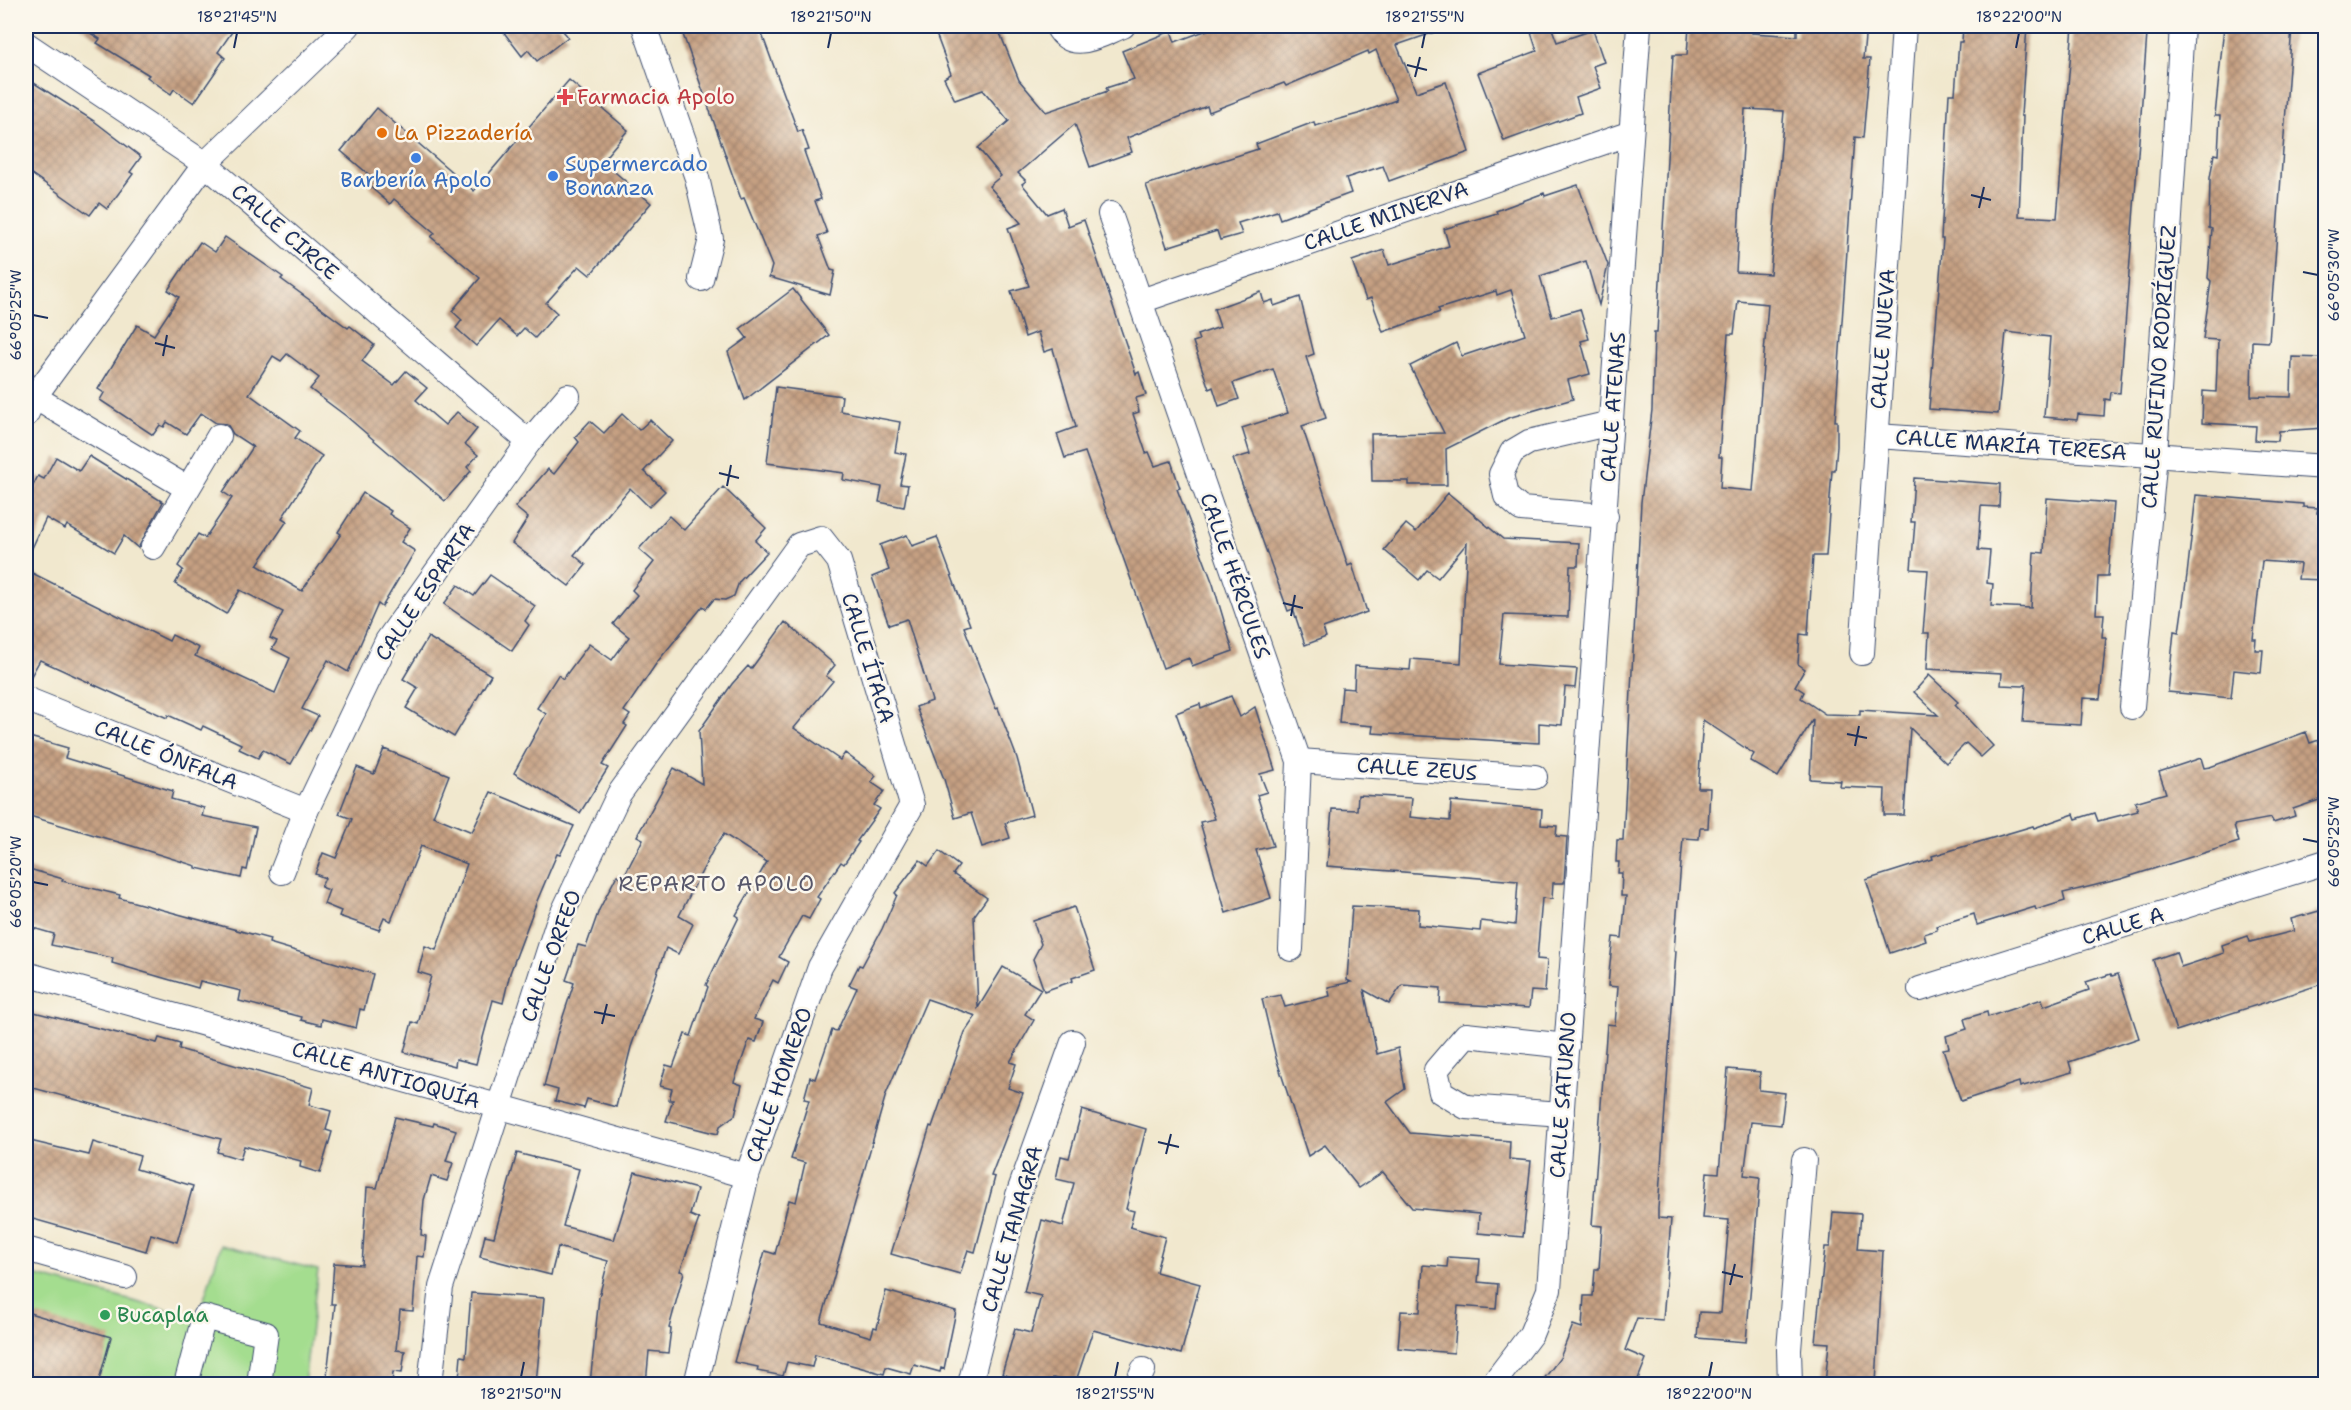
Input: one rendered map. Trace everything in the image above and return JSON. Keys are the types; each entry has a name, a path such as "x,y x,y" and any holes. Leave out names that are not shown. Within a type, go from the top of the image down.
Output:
{"street":[{"path":"187,488 29,401 205,164 348,26"},
{"path":"644,26 697,178 709,229 711,239 701,279"},
{"path":"1057,26 1064,36 1073,42 1084,41 1123,26"},
{"name":"CALLE ATENAS","path":"1580,782 1606,516 1639,26"},
{"name":"CALLE NUEVA","path":"1862,652 1904,26"},
{"name":"CALLE RUFINO RODRÍGUEZ","path":"2132,707 2154,455 2182,26"},
{"name":"CALLE CIRCE","path":"26,44 205,164 529,442"},
{"name":"CALLE MINERVA","path":"1141,302 1631,133"},
{"name":"CALLE HÉRCULES","path":"1110,214 1299,761 1291,949"},
{"name":"CALLE ESPARTA","path":"282,872 306,811 387,641 529,442 568,396"},
{"path":"1606,516 1521,509 1506,496 1501,474 1512,452 1528,441 1611,423"},
{"path":"153,547 219,436"},
{"name":"CALLE MARÍA TERESA","path":"1877,436 2325,467"},
{"name":"CALLE ÍTACA","path":"799,545 821,538 839,561 912,806"},
{"name":"CALLE ORFEO","path":"430,1384 441,1287 557,925 619,794 799,545"},
{"name":"CALLE ÓNFALA","path":"26,699 306,811"},
{"name":"CALLE ZEUS","path":"1299,761 1535,777"},
{"name":"CALLE SATURNO","path":"1494,1384 1531,1334 1550,1290 1567,1046 1580,782"},
{"name":"CALLE HOMERO","path":"696,1384 747,1176 820,967 912,806"},
{"name":"CALLE A","path":"1920,989 2325,862"},
{"name":"CALLE ANTIOQUÍA","path":"26,974 747,1176"},
{"path":"1562,1114 1467,1107 1441,1092 1436,1070 1466,1035 1567,1046"},
{"name":"CALLE TANAGRA","path":"970,1384 1017,1195 1073,1042"},
{"path":"1790,1384 1789,1350 1804,1160"},
{"path":"26,1249 125,1277"},
{"path":"186,1384 204,1317 266,1334 259,1384"}],"green space":[{"name":"Bucaplaa","path":"221,1245 318,1270 304,1384 26,1384 26,1273 198,1318"}],"building":[{"path":"79,26 236,26 218,52 225,58 194,103 174,89 171,94 147,77 149,75 97,43 100,39"},
{"path":"499,26 559,26 568,37 537,61 528,50 522,56"},
{"path":"680,26 759,26 798,132 802,130 809,150 804,151 821,199 815,201 827,233 818,236 831,270 835,271 830,295 769,277 772,266 744,198 741,199"},
{"path":"933,26 997,26 1019,80 1046,112 1108,91 1106,88 1134,79 1122,51 1171,31 1175,42 1218,26 1444,26 1444,29 1397,45 1416,92 1446,82 1469,152 1389,181 1383,166 1346,178 1351,193 1280,219 1277,211 1238,223 1242,234 1220,240 1217,231 1167,247 1146,185 1258,149 1256,144 1314,122 1315,126 1396,100 1376,50 1369,54 1368,51 1286,86 1284,83 1209,112 1207,106 1127,138 1132,152 1090,167 1075,124 1018,173 1026,181 1022,184 1047,214 1062,208 1068,226 1084,220 1136,374 1139,372 1146,395 1136,398 1139,412 1133,414 1146,453 1149,452 1155,466 1171,461 1180,488 1177,489 1213,584 1233,651 1192,666 1189,658 1163,668 1085,452 1065,458 1057,434 1076,427 1053,349 1044,352 1038,332 1025,337 1011,291 1029,286 1008,228 1021,223 989,186 1001,176 978,148 1009,121 983,90 955,100 944,78 951,74"},
{"path":"1529,26 1551,26 1557,42 1593,30 1604,62 1593,66 1601,88 1576,97 1581,113 1504,141 1478,73 1537,51"},
{"path":"1689,26 1752,26 1752,33 1797,36 1797,26 1866,26 1863,59 1870,59 1863,138 1855,137 1835,421 1837,421 1837,446 1835,470 1832,470 1826,556 1813,556 1808,635 1800,634 1798,664 1805,669 1795,686 1804,692 1801,698 1825,714 1860,715 1860,710 1938,715 1914,692 1929,675 1958,702 1955,705 1993,746 1981,757 1966,743 1946,763 1910,728 1904,815 1884,815 1885,789 1840,787 1841,781 1810,779 1813,719 1778,777 1750,761 1754,754 1703,720 1698,788 1710,788 1708,828 1700,828 1699,839 1683,838 1674,951 1676,951 1658,1209 1658,1218 1671,1219 1663,1320 1637,1318 1625,1350 1646,1359 1636,1384 1540,1384 1560,1358 1573,1325 1582,1328 1584,1296 1593,1296 1595,1269 1599,1269 1602,1226 1592,1225 1607,1024 1615,1025 1618,987 1608,986 1610,963 1613,937 1622,938 1626,896 1621,896 1622,873 1618,873 1619,862 1616,862 1617,840 1623,840 1641,502 1652,410 1654,333 1657,333 1673,55 1687,55","holes":["1745,109 1784,111 1770,274 1736,272","1738,301 1768,304 1753,491 1720,488 1722,457 1719,457 1728,334 1734,334"]},
{"path":"1963,26 2027,26 2021,116 2023,116 2019,216 2057,218 2073,26 2110,26 2110,30 2147,34 2120,393 2111,392 2110,400 2105,399 2104,416 2078,414 2077,420 2044,417 2050,337 2006,332 1998,414 1929,409 1943,239 1941,239 1949,94 1955,94 1959,42 1962,42"},
{"path":"2224,26 2292,26 2269,342 2252,341 2251,396 2291,397 2292,357 2325,358 2325,423 2324,428 2279,431 2278,441 2255,440 2256,426 2202,423 2203,391 2216,392 2218,340 2203,339 2211,281 2208,278 2212,229 2209,228 2210,178 2214,154 2218,155 2220,116 2215,116"},
{"path":"26,78 94,121 141,157 130,172 133,174 107,209 99,203 90,215 26,170"},
{"path":"569,80 628,130 602,161 651,203 590,275 579,266 546,303 557,313 535,338 524,328 517,336 499,320 476,346 456,328 462,320 452,311 480,278 431,237 435,233 394,199 390,204 369,186 374,179 341,151 377,108 474,191"},
{"path":"1578,185 1608,265 1599,305 1586,261 1540,276 1552,317 1580,309 1589,339 1581,341 1590,374 1568,380 1573,399 1508,418 1446,449 1447,485 1409,485 1409,481 1372,481 1371,434 1444,433 1410,366 1456,343 1462,356 1525,335 1511,290 1497,295 1496,291 1438,309 1440,312 1383,332 1371,298 1366,300 1352,261 1384,250 1389,265 1449,246 1444,229 1497,213 1496,211 1544,193 1545,196"},
{"path":"225,237 374,345 362,361 394,385 406,371 427,388 416,400 445,425 457,412 477,429 465,444 478,455 467,467 471,471 445,501 346,416 310,389 319,378 287,354 281,361 273,356 249,394 300,431 295,438 322,456 282,518 287,521 257,565 302,591 341,534 338,532 363,493 391,511 389,514 410,528 401,542 415,551 382,607 378,604 348,672 328,660 302,709 318,716 291,764 263,750 258,758 239,749 241,744 203,726 201,730 168,715 167,718 40,660 26,685 26,570 169,641 172,635 199,648 195,656 275,693 290,658 272,649 277,641 270,638 283,612 240,590 226,614 175,584 183,570 178,566 198,534 205,538 232,498 223,492 253,447 233,434 227,424 216,423 201,413 186,434 167,422 164,427 160,425 153,435 100,400 104,393 98,389 137,325 154,335 179,297 168,290 200,242 215,252"},
{"path":"793,289 829,335 745,400 728,352 747,338 740,329"},
{"path":"1261,292 1264,303 1273,300 1274,306 1300,297 1314,354 1306,357 1326,418 1302,426 1348,566 1352,564 1367,612 1323,628 1326,637 1305,645 1293,609 1288,611 1233,459 1250,454 1242,428 1288,413 1273,369 1233,383 1239,399 1219,406 1213,387 1209,389 1193,342 1199,340 1197,335 1220,327 1214,309"},
{"path":"776,387 842,396 840,411 900,422 895,452 906,454 900,484 908,485 904,507 879,502 882,487 843,480 844,473 767,463"},
{"path":"622,414 639,430 650,420 672,441 644,471 665,491 649,507 630,488 574,555 586,565 569,586 512,543 528,518 515,507 548,469 554,474 579,442 575,437 590,421 604,433"},
{"path":"89,456 163,502 138,548 124,536 114,553 67,525 65,529 46,518 26,561 26,499 38,476 44,479 56,457 79,471"},
{"path":"1914,478 2000,484 1999,507 1981,506 1978,550 1990,551 1987,583 1993,584 1991,606 2031,608 2034,552 2044,553 2047,498 2114,503 2108,576 2098,576 2096,614 2104,614 2102,637 2106,637 2100,699 2083,698 2081,725 2023,722 2026,684 2023,686 2001,685 2002,673 1927,669 1929,633 1923,633 1928,570 1911,569 1915,522 1911,522"},
{"path":"723,487 766,528 755,541 767,552 739,582 734,596 725,600 714,599 706,609 703,606 658,661 624,711 630,715 624,724 627,726 602,765 608,768 580,813 514,773 546,714 537,708 558,675 563,679 589,644 612,660 629,637 613,624 637,595 632,590 654,562 639,549 669,516 684,530"},
{"path":"1448,493 1503,539 1579,543 1578,566 1570,566 1568,617 1504,615 1499,664 1577,669 1575,688 1565,687 1562,725 1539,723 1539,743 1372,733 1373,726 1339,723 1342,688 1354,689 1355,666 1410,670 1411,659 1461,663 1467,543 1438,578 1427,570 1419,580 1384,550 1406,524 1416,532"},
{"path":"2196,495 2303,504 2303,507 2318,508 2317,513 2325,513 2325,580 2298,579 2300,564 2262,561 2253,639 2256,639 2255,650 2263,650 2261,673 2234,670 2231,698 2168,692 2174,631 2179,632"},
{"path":"907,535 912,546 937,537 970,625 964,627 1017,758 1032,815 1005,823 1010,838 982,847 971,813 955,818 944,779 916,707 932,701 907,619 889,625 872,577 889,570 880,545"},
{"path":"490,575 535,606 525,621 529,625 512,651 444,604 458,585 474,596"},
{"path":"785,622 835,665 826,676 833,681 794,728 840,760 845,753 876,776 871,782 884,791 874,805 880,809 844,864 841,862 817,897 820,899 809,919 802,916 779,957 788,962 778,983 773,980 754,1019 763,1022 756,1042 749,1040 734,1082 742,1085 735,1115 720,1126 718,1134 666,1121 673,1100 669,1100 672,1089 660,1086 666,1065 673,1067 685,1034 691,1036 708,987 706,985 739,917 736,915 767,862 724,834 714,848 679,916 693,924 678,954 666,948 631,1047 616,1107 587,1099 584,1108 555,1101 558,1090 544,1086 574,983 566,980 578,945 586,947 599,910 617,875 623,878 643,839 637,836 674,768 702,784 699,731 732,684 748,666 751,669"},
{"path":"428,637 491,675 454,737 406,708 418,688 403,679"},
{"path":"1231,696 1240,717 1255,707 1275,770 1260,774 1267,792 1257,795 1273,846 1256,850 1271,898 1226,913 1200,822 1215,819 1176,713 1200,704 1201,708"},
{"path":"2306,732 2310,743 2325,738 2325,798 2293,809 2295,816 2273,823 2271,818 2234,825 2239,842 2121,879 2063,893 2065,901 2036,910 2035,907 1977,925 1974,914 1936,926 1937,930 1924,934 1926,941 1890,953 1866,880 1933,859 1932,856 2033,826 2034,828 2074,814 2076,819 2095,813 2098,821 2138,811 2135,802 2166,793 2159,772 2201,758 2204,768 2210,767"},
{"path":"26,736 68,748 65,758 173,791 171,799 204,808 202,816 256,827 247,870 243,869 241,878 196,868 196,866 132,846 26,815"},
{"path":"384,749 449,775 433,816 472,832 491,792 574,826 560,855 557,854 537,901 510,973 503,1003 493,1000 476,1064 456,1059 455,1066 404,1052 412,1022 418,1024 431,976 418,972 425,946 436,950 467,864 421,846 391,921 384,918 379,930 339,916 341,911 324,904 329,890 321,887 325,878 315,874 323,853 336,858 352,819 339,814 357,767 374,774"},
{"path":"1358,795 1412,798 1410,817 1450,821 1451,801 1542,809 1541,825 1557,826 1556,836 1567,837 1564,883 1553,883 1552,899 1542,898 1537,959 1547,960 1545,992 1531,991 1529,1008 1440,1003 1441,988 1402,985 1389,1004 1364,990 1377,1054 1398,1048 1405,1089 1387,1102 1410,1133 1510,1141 1509,1159 1531,1161 1523,1237 1478,1233 1479,1214 1412,1208 1383,1172 1359,1188 1325,1145 1308,1156 1276,1058 1262,999 1281,995 1285,1007 1330,996 1328,987 1351,982 1347,980 1352,906 1419,909 1418,925 1480,931 1481,921 1515,925 1518,881 1327,866 1332,809 1357,810"},
{"path":"939,851 959,866 953,874 987,898 974,916 978,1008 1003,967 1041,989 1025,1014 1034,1020 1010,1062 1016,1064 1008,1088 1023,1093 991,1176 995,1177 975,1252 968,1250 960,1274 891,1254 930,1126 932,1127 965,1032 976,1016 927,999 886,1094 821,1322 871,1337 874,1327 877,1328 886,1291 956,1311 944,1369 941,1368 940,1372 914,1365 911,1374 886,1367 884,1374 815,1355 812,1367 787,1362 783,1376 757,1371 758,1367 734,1362 765,1251 775,1254 789,1200 796,1202 805,1163 791,1159 809,1100 804,1099 810,1077 815,1079 832,1030 837,1031 857,988 849,985 882,929 897,895 895,893 920,860 928,866"},
{"path":"26,868 63,879 62,881 120,895 119,898 270,939 269,943 373,974 364,1010 360,1009 356,1028 322,1019 321,1025 301,1020 302,1017 239,1001 241,991 200,981 198,988 112,963 113,958 51,945 54,934 26,926"},
{"path":"1074,907 1095,970 1044,991 1033,959 1041,944 1033,921"},
{"path":"2319,911 2325,935 2325,983 2176,1031 2153,960 2176,952 2181,967 2224,953 2222,945 2248,936 2250,942 2294,931 2291,919"},
{"path":"2111,974 2112,976 2118,974 2139,1038 2069,1062 2072,1072 2020,1087 2019,1082 1961,1101 1943,1049 1949,1048 1946,1036 1967,1029 1964,1019 1987,1012 1988,1017 2042,999 2044,1006 2089,990 2086,982"},
{"path":"26,1010 157,1043 159,1038 180,1044 179,1049 313,1088 309,1105 331,1111 326,1130 332,1132 320,1173 300,1167 301,1161 244,1146 240,1159 217,1152 221,1139 26,1086"},
{"path":"1728,1069 1760,1072 1759,1090 1785,1093 1781,1125 1751,1122 1744,1175 1760,1177 1746,1342 1697,1338 1699,1312 1721,1313 1729,1220 1703,1218 1707,1172 1719,1173"},
{"path":"1082,1110 1146,1129 1126,1209 1134,1211 1130,1227 1165,1237 1156,1272 1200,1284 1181,1354 1093,1330 1075,1384 1053,1378 1051,1384 1035,1384 1002,1374 1015,1329 1031,1333 1041,1296 1024,1292 1042,1220 1063,1226 1074,1183 1056,1179 1061,1156 1069,1158"},
{"path":"395,1117 433,1126 434,1123 456,1130 446,1161 453,1163 447,1181 431,1176 424,1200 421,1235 426,1236 424,1257 417,1256 413,1311 400,1310 396,1350 405,1351 402,1373 393,1372 392,1384 326,1384 335,1304 331,1304 334,1263 362,1265 367,1187 377,1188"},
{"path":"26,1140 89,1155 93,1142 140,1156 136,1169 193,1186 177,1242 151,1234 146,1251 26,1217"},
{"path":"517,1153 579,1169 563,1226 614,1240 635,1172 697,1189 690,1215 699,1219 680,1271 684,1272 669,1328 671,1329 668,1353 649,1351 646,1384 590,1384 599,1297 608,1261 558,1247 551,1275 480,1257 485,1235 494,1237"},
{"path":"1833,1212 1861,1214 1858,1249 1883,1251 1876,1384 1825,1384 1829,1343 1815,1342 1825,1247 1830,1247"},
{"path":"1448,1257 1480,1259 1478,1282 1498,1284 1496,1309 1458,1306 1454,1353 1398,1348 1401,1311 1420,1312 1423,1265 1447,1267"},
{"path":"471,1293 544,1298 536,1384 459,1379 461,1356 466,1357"},
{"path":"26,1312 111,1337 98,1384 26,1384"}],"place":[{"name":"Farmacia Apolo","path":"565,97"},
{"name":"La Pizzadería","path":"382,133"},
{"name":"Barbería Apolo","path":"416,158"},
{"name":"Supermercado Bonanza","path":"553,176"},
{"name":"Bucaplaa","path":"105,1315"}],"district":[{"name":"REPARTO APOLO","path":"717,883"}]}
